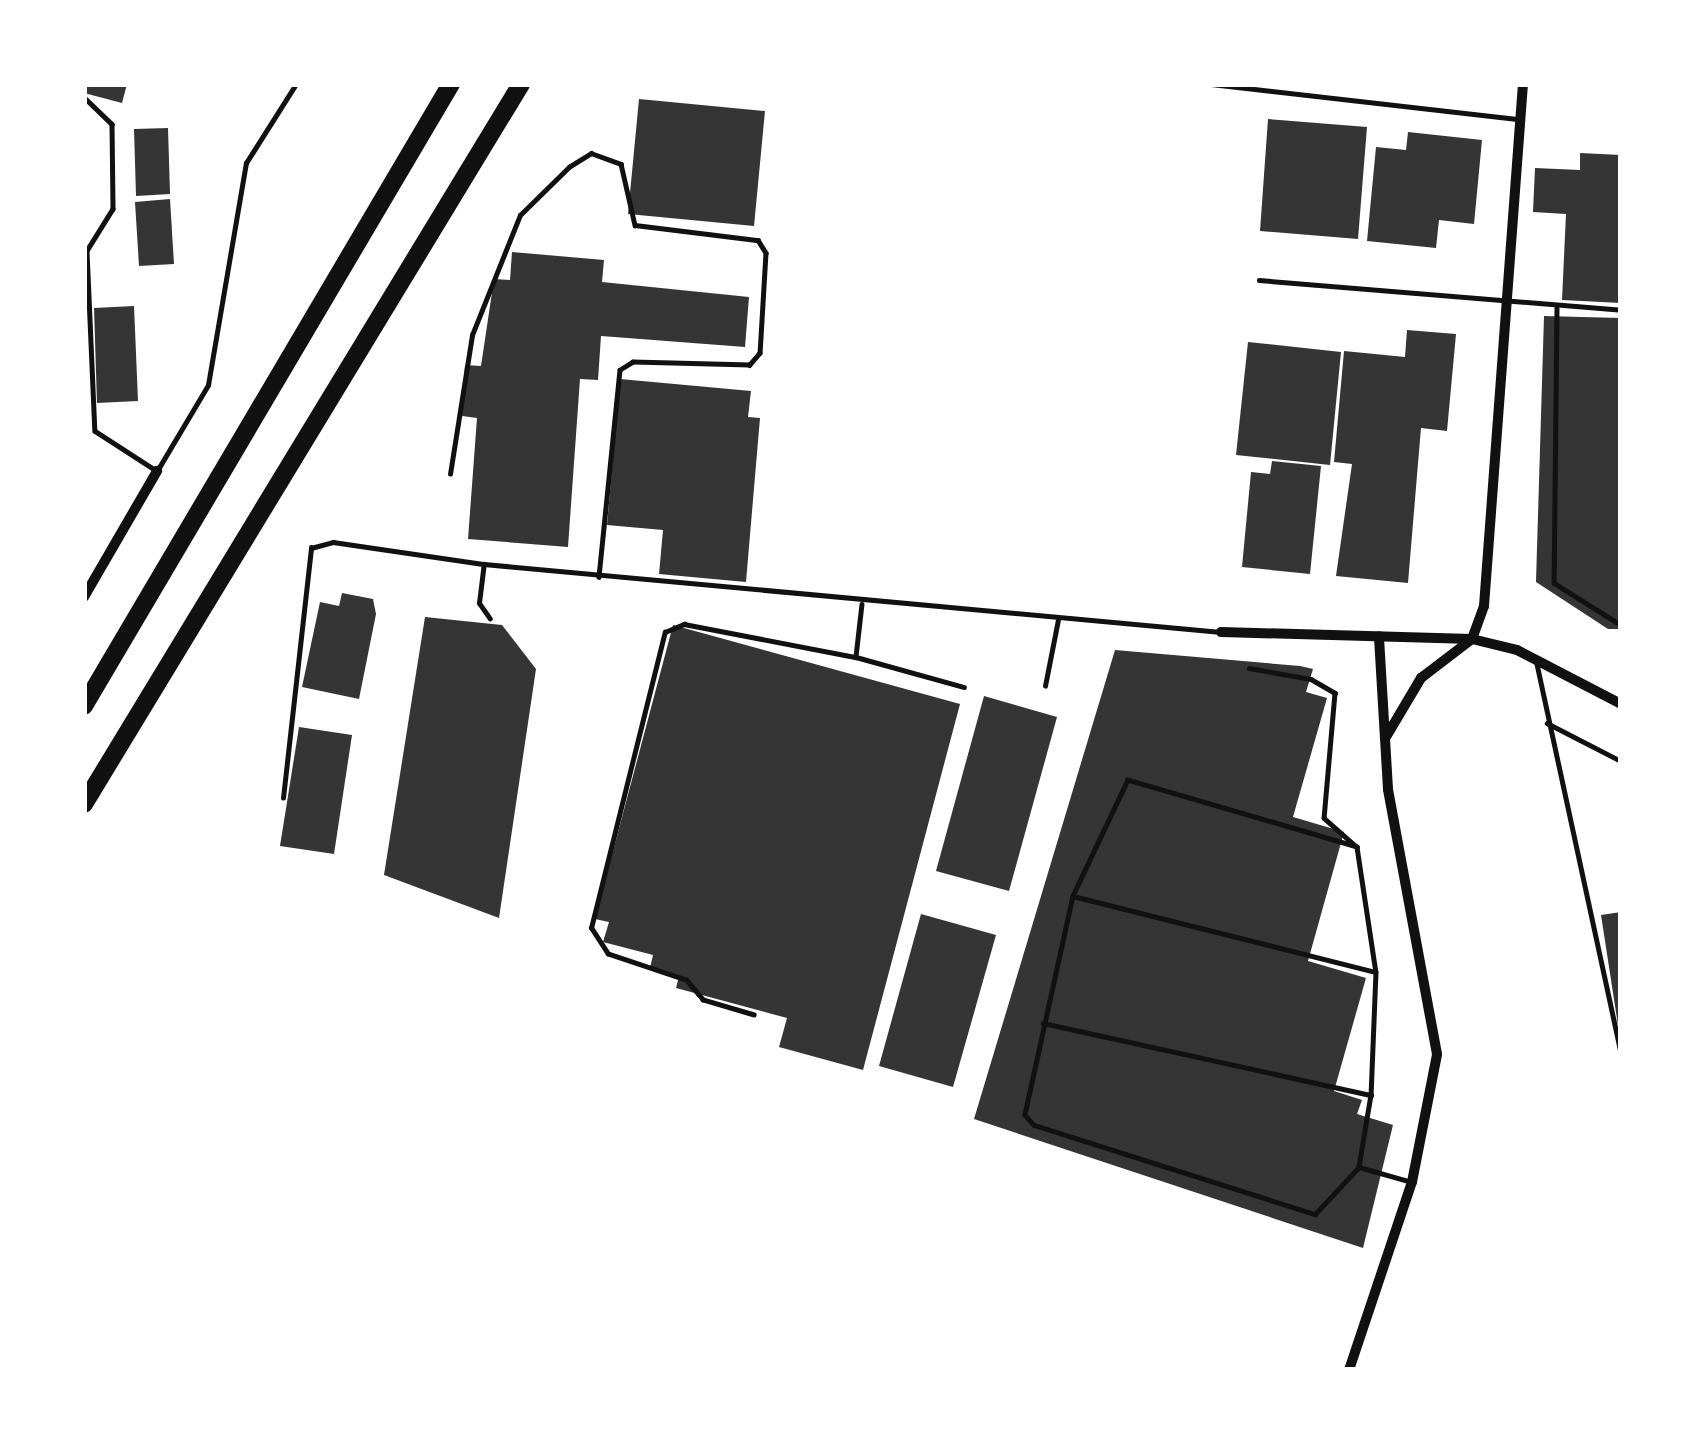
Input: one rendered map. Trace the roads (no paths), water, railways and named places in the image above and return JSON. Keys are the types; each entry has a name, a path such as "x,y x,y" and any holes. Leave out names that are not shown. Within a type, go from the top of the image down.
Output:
{"highway":[{"path":"84,706 451,84"},
{"path":"84,804 521,84"}],"street":[{"path":"1384,741 1421,678 1472,639 1490,568 1522,84"},
{"path":"84,597 157,471"},
{"path":"1221,632 1472,639 1536,659 1621,704"},
{"path":"1349,1370 1412,1182 1436,1039 1384,741 1379,636"}],"lane":[{"path":"84,427 157,471 208,385 246,163 296,84"},
{"path":"1211,84 1519,119"},
{"path":"84,97 112,124 112,209 87,251 95,431"},
{"path":"450,474 472,335 520,215 569,167 591,153 621,164 635,225 758,240 766,253 760,353 749,365 633,362 620,370 599,577"},
{"path":"1259,280 1507,306 1621,310"},
{"path":"1557,308 1554,583 1621,625"},
{"path":"283,798 310,548 333,542 484,564 862,604 1221,632"},
{"path":"484,564 479,603 490,620"},
{"path":"856,657 862,604"},
{"path":"1045,686 1058,620"},
{"path":"754,1015 703,1000 686,980 608,954 591,928 665,632 685,624 856,657 964,687"},
{"path":"1536,659 1546,723 1621,1051"},
{"path":"1249,668 1311,679 1335,693 1324,818 1357,848 1376,972 1371,1095 1359,1167 1316,1214 1034,1125 1025,1115 1073,896 1128,780 1357,848"},
{"path":"1546,723 1620,763"},
{"path":"1073,896 1376,972"},
{"path":"1042,1023 1371,1095"},
{"path":"1359,1167 1412,1182"}]}
